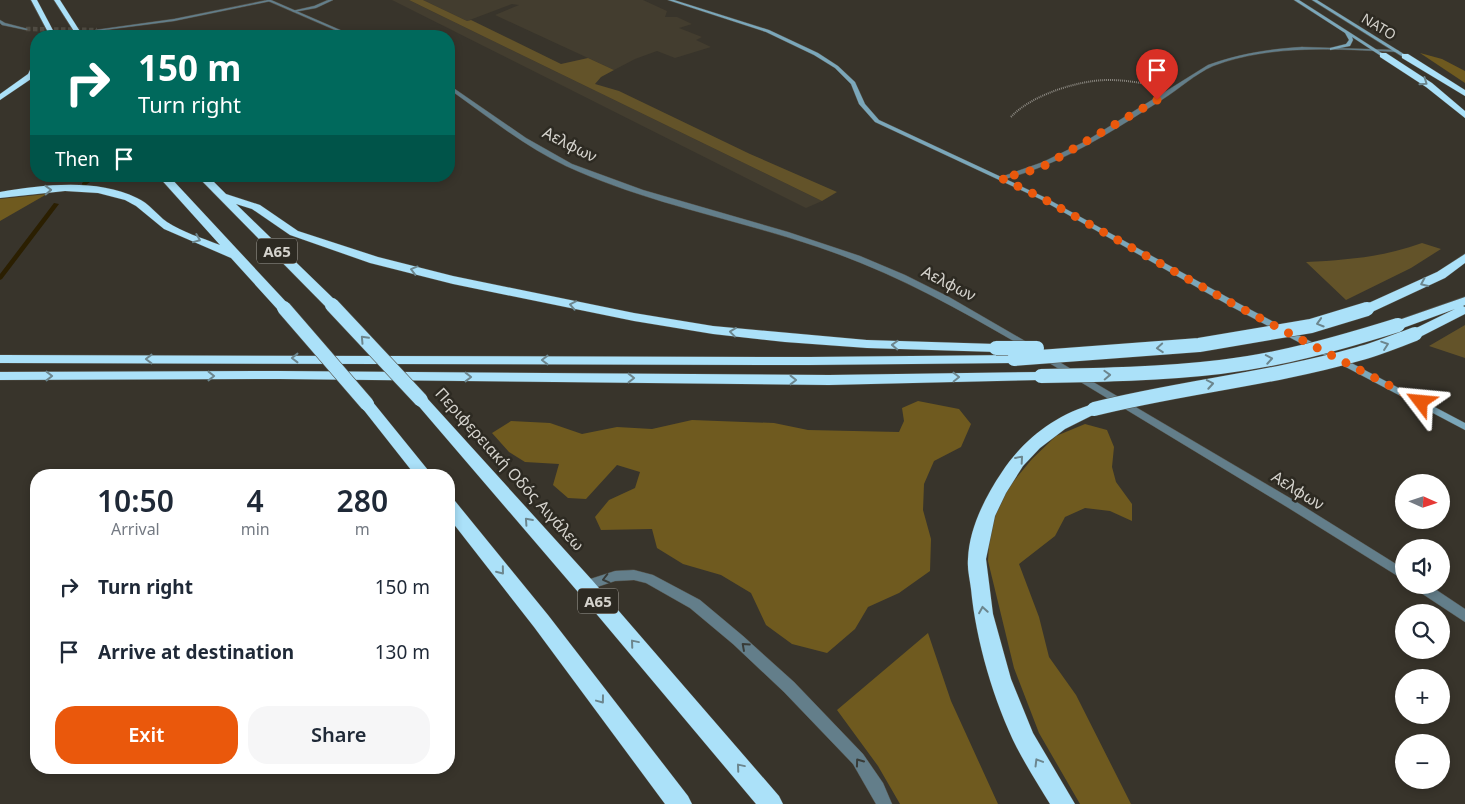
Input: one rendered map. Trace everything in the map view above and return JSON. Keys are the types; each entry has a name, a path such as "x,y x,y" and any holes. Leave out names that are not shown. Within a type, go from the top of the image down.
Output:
{"highway":[{"path":"34,0 50,30"},
{"path":"56,0 76,30"},
{"path":"1383,55 1429,85 1465,115"},
{"path":"1405,56 1465,94"},
{"path":"0,98 30,76"},
{"name":"Α65","path":"169,182 284,308 367,404 419,469"},
{"name":"Περιφερειακή Οδός Αιγάλεω","path":"208,182 332,305 421,400 585,586 771,804"},
{"path":"0,195 49,189 108,192 143,204 166,226 236,255"},
{"path":"222,196 256,207 294,233 374,260 453,280 625,315 713,330 867,344 1131,350"},
{"path":"0,359 819,361 1014,359 1199,345 1249,338 1310,326 1366,309 1441,275 1465,258"},
{"path":"0,376 280,375 819,380 1107,375 1221,366 1274,358 1340,343 1465,301"},
{"path":"1063,804 1024,740 1000,679 983,614 977,559 986,516 998,491 1017,462 1034,444 1060,425 1094,409 1162,392 1290,369 1358,354 1415,334 1465,309"},
{"path":"455,514 541,621 680,804"}],"main road":[{"path":"670,0 774,34 808,50 833,65 854,84 862,104 877,121 1042,198 1235,305 1465,427"},
{"name":"ΝΑΤΟ","path":"1296,0 1383,55"},
{"name":"ΝΑΤΟ","path":"1314,0 1405,56"},
{"path":"1332,48 1348,45 1351,40 1347,32"}],"street":[{"path":"97,30 174,20 269,0 338,30"},
{"path":"294,11 315,7 331,0"},
{"path":"0,21 4,24 26,29"},
{"path":"1001,178 1044,166 1124,120 1193,75 1223,61 1258,53 1332,48 1397,51"},
{"path":"1314,50 1405,56"},
{"name":"Αελφων","path":"455,91 545,152 568,164 628,187 858,258 919,285 981,318 1291,504 1395,570"},
{"path":"585,586 615,576 634,575 649,579 695,604 760,660 858,759 884,804"},
{"path":"1432,594 1465,616"}],"path":[{"path":"1011,118 1014,112 1024,105 1091,81 1128,81 1174,89"}],"shaded area":[{"path":"392,0 409,0 822,201 806,208"},
{"path":"409,0 423,0 467,21 471,20 561,64 588,58 614,70 601,77 595,84 619,91 750,154 837,192 822,201"},
{"path":"423,0 643,0 667,11 665,17 677,17 692,24 679,28 702,37 696,40 711,47 675,58 657,51 635,59 614,70 495,15 519,5 512,4 467,21"},
{"path":"1420,53 1442,59 1465,71 1465,83"},
{"path":"47,194 0,221 0,199"},
{"path":"1422,243 1441,249 1411,268 1346,300 1306,262 1365,257 1393,252"},
{"path":"1465,325 1465,358 1429,346"},
{"path":"918,401 959,409 971,424 961,447 934,461 924,484 923,510 931,539 930,571 899,593 868,607 855,629 827,653 792,644 766,625 751,593 721,575 683,564 657,548 652,529 601,530 595,517 609,500 635,488 640,472 617,465 586,499 568,498 553,485 559,464 525,462 509,452 492,433 511,421 550,423 582,434 617,427 652,429 692,420 774,423 808,430 899,432 904,421 902,408"},
{"path":"1085,424 1107,430 1114,447 1112,467 1116,482 1132,504 1132,521 1110,511 1085,508 1065,517 1055,536 1019,564 1039,617 1049,657 1076,695 1131,804 1080,804 1039,733 1014,668 988,561 990,526 1003,494 1032,459 1056,436"},
{"path":"928,633 951,701 998,804 900,804 878,766 837,710"}],"waterway":[{"path":"0,278 56,204"}],"tunnel":[{"path":"26,29 97,30"}],"route":[{"path":"1157,100 1044,166 1001,178 1042,198 1235,305 1421,402"}]}
